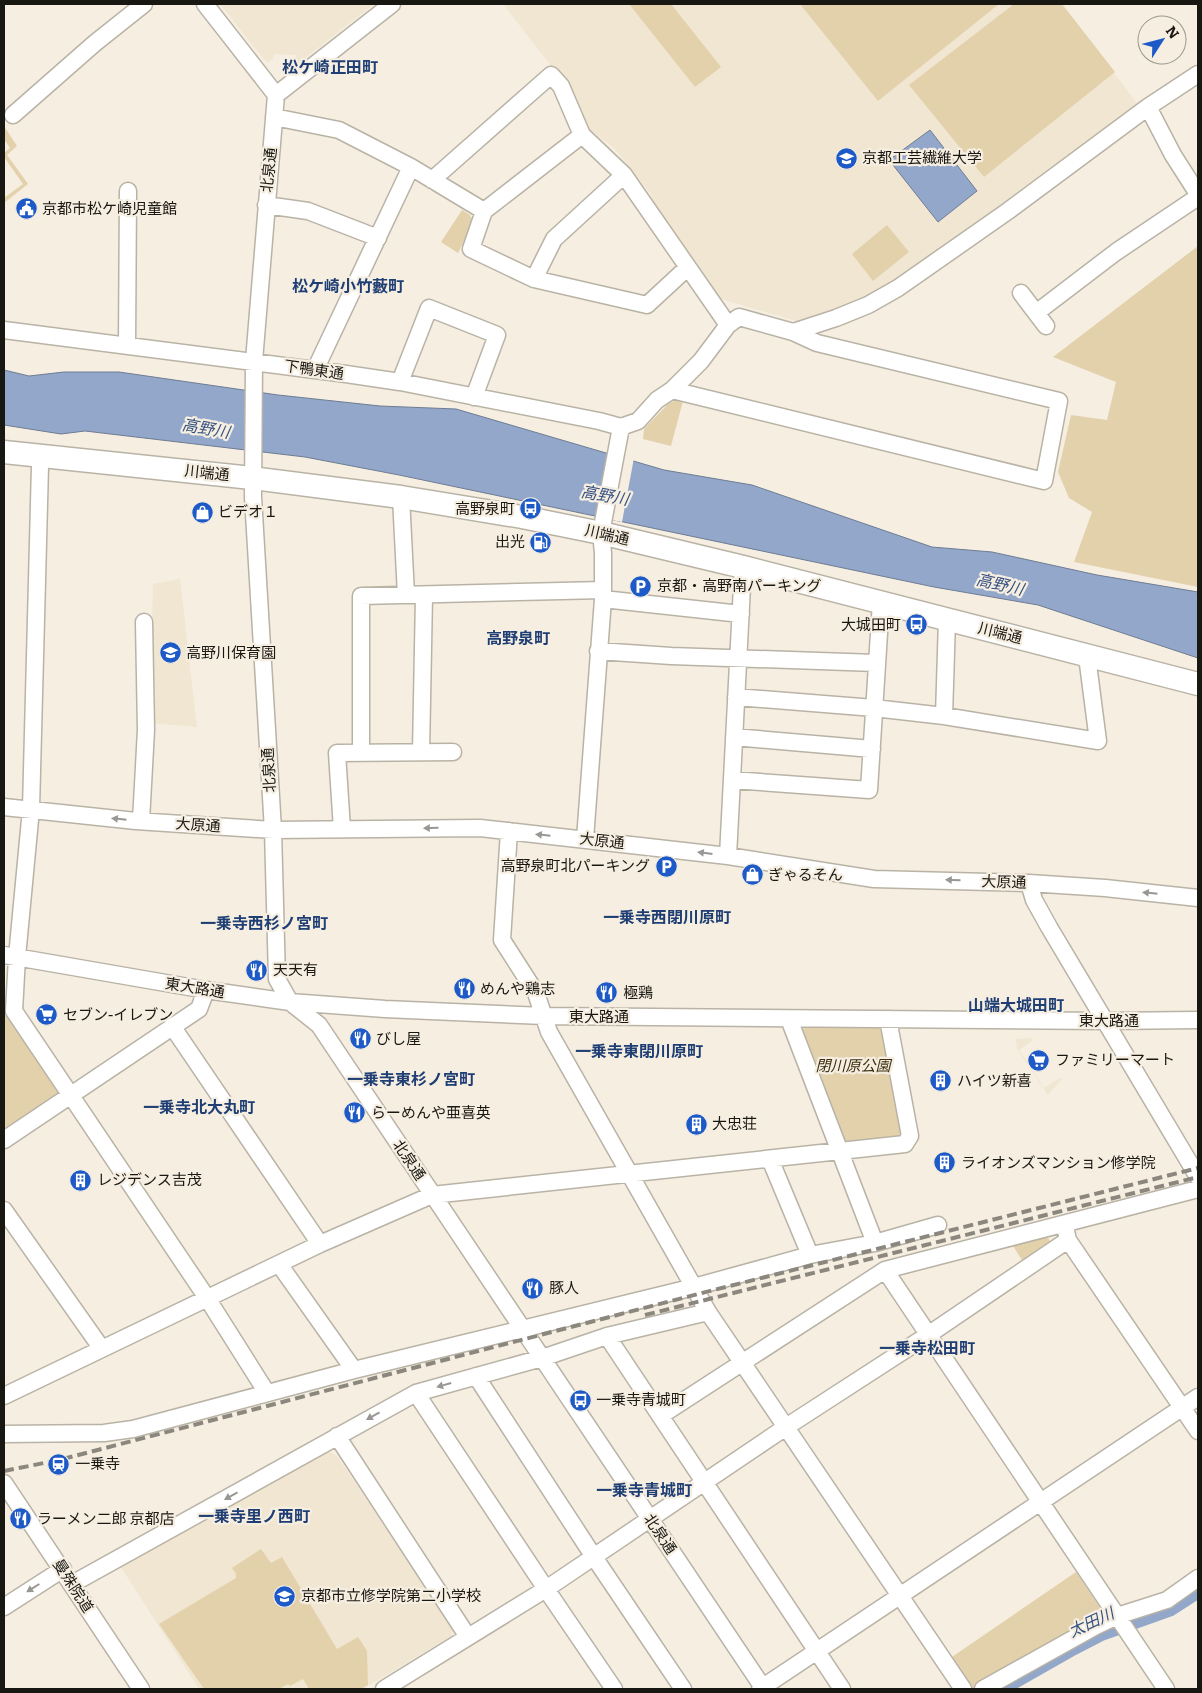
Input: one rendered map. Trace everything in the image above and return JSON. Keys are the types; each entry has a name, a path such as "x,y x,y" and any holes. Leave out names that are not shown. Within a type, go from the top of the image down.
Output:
{"highway":[{"name":"川端通","path":"4,452 39,456 252,469 401,498 522,517 602,526 743,567 1198,684"}],"street":[{"path":"13,115 95,43 144,4"},
{"path":"205,4 276,95 392,4"},
{"path":"793,332 868,305 898,288 1008,212 1148,107 1198,74"},
{"path":"432,180 551,75 561,86 582,136 624,175 728,325"},
{"name":"北泉通","path":"276,95 254,368 252,469 273,830 277,980 290,1002 319,1025 762,1689"},
{"path":"1036,313 1116,252 1198,196 1148,107"},
{"path":"274,117 339,130 411,167 484,211"},
{"path":"582,136 484,211 471,249 534,279 647,305 687,268"},
{"path":"315,370 411,167"},
{"path":"534,279 554,239 624,175"},
{"path":"127,345 128,191"},
{"path":"266,205 308,211 378,238"},
{"path":"1021,293 1046,326"},
{"path":"400,382 429,308 498,335 474,397"},
{"path":"585,839 603,594 602,526 620,431 638,420 656,400 672,390 701,360 728,325 739,317 793,332 818,343 1060,401 1044,481 672,390"},
{"name":"下鴨東通","path":"4,330 127,345 254,368 315,370 400,382 600,421 620,431"},
{"path":"39,456 40,486 31,809 10,956 14,1011 207,1298 267,1393"},
{"path":"401,498 406,595"},
{"path":"728,856 743,567"},
{"path":"361,753 361,596 603,594 741,614"},
{"path":"421,752 424,596"},
{"path":"732,780 869,790 881,602"},
{"path":"944,716 947,620"},
{"path":"141,821 146,730 144,622"},
{"path":"598,651 671,656 876,663"},
{"path":"736,697 874,708 944,716 1098,741 1088,664 1084,655"},
{"path":"734,737 872,749"},
{"path":"342,829 337,753 453,752"},
{"name":"大原通","path":"4,806 141,821 273,830 480,828 728,856 874,879 1029,883 1106,888 1198,898"},
{"path":"509,831 502,940 536,993 549,1032 708,1312 963,1689"},
{"path":"1029,883 1038,906 1198,1178"},
{"name":"東大路通","path":"10,956 206,990 290,1002 544,1016 1106,1021 1198,1020"},
{"path":"4,1140 199,1009 206,990"},
{"path":"789,1019 875,1243"},
{"path":"4,1396 320,1244 432,1195 905,1144 910,1136 888,1019"},
{"path":"172,1026 320,1244"},
{"path":"770,1159 810,1255"},
{"path":"660,1416 884,1270 1066,1232 1198,1189"},
{"path":"4,1210 102,1349"},
{"path":"4,1434 104,1433 133,1429 354,1370 694,1287 810,1255 875,1243 938,1224"},
{"path":"384,1689 403,1685 468,1637 546,1589 786,1426 928,1335 1066,1232"},
{"path":"1066,1232 1198,1431"},
{"path":"279,1264 354,1370"},
{"path":"884,1270 1166,1689"},
{"path":"72,1584 416,1393 542,1358 607,1336 708,1312"},
{"path":"607,1336 842,1689"},
{"path":"476,1376 683,1689"},
{"path":"416,1393 614,1689"},
{"path":"762,1689 816,1651 1198,1397"},
{"path":"337,1436 468,1637"},
{"name":"曼殊院道","path":"5,1486 63,1569 141,1689"},
{"path":"4,1607 63,1569"},
{"path":"983,1689 1117,1616 1167,1600 1197,1582"}],"shaded area":[{"path":"220,4 374,4 295,66 296,55 274,54 273,59 267,63"},
{"name":"京都工芸繊維大学","path":"503,4 1062,4 1138,105 1056,168 885,291 800,322 714,297 685,247 658,217 651,194 614,148 583,125 566,85"},
{"name":"高野川保育園","path":"180,579 197,727 150,723 153,584"},
{"path":"1032,1038 1033,1040 1019,1050 1044,1088 1060,1078 1062,1079 1048,1095 1017,1049 1016,1039"},
{"name":"京都市立修学院第二小学校","path":"328,1451 337,1456 453,1628 451,1636 363,1689 199,1689 119,1564"}],"green space":[{"path":"629,4 671,4 721,67 695,87"},
{"path":"800,4 999,4 878,101"},
{"path":"1014,4 1062,4 1115,72 984,177 909,85"},
{"path":"4,126 17,146 7,155 28,184 4,203 4,198 23,184 4,157 4,153 10,148 4,139"},
{"path":"462,210 470,215 473,223 458,253 441,242"},
{"path":"887,225 909,252 873,281 852,254"},
{"path":"1198,246 1198,587 1074,562 1092,512 1069,498 1058,472 1071,415 1107,420 1116,382 1053,357"},
{"path":"674,401 683,401 671,446 643,439 644,429 668,404"},
{"path":"4,1012 60,1093 4,1130"},
{"name":"閉川原公園","path":"805,1027 880,1027 885,1033 904,1128 899,1136 848,1142 838,1135 799,1033"},
{"path":"1046,1235 1050,1241 1022,1260 1011,1243"},
{"path":"261,1549 271,1563 282,1557 337,1649 358,1637 367,1651 368,1685 361,1689 309,1689 303,1679 279,1689 204,1689 159,1624 236,1578 232,1568"},
{"path":"1076,1572 1106,1617 974,1689 970,1689 949,1659"}],"water":[{"path":"930,130 977,191 938,222 889,160"},
{"name":"高野川","path":"4,370 29,376 64,372 119,372 278,395 380,406 456,409 664,470 752,485 932,547 992,552 1097,575 1198,592 1198,658 1038,605 934,587 399,475 305,457 85,431 61,434 4,425"}],"pier":[{"path":"609,451 634,458 622,522 596,517"}],"waterway":[{"name":"太田川","path":"1001,1689 1100,1634 1170,1609 1198,1591"}],"railway":[{"path":"4,1471 59,1460 698,1294 1198,1168"},
{"path":"645,1315 1198,1177"}],"place":[{"name":"京都工芸繊維大学","path":"846,158"},
{"name":"京都市松ケ崎児童館","path":"26,209"},
{"name":"高野泉町","path":"531,509"},
{"name":"ビデオ１","path":"202,512"},
{"name":"出光","path":"541,542"},
{"name":"京都・高野南パーキング","path":"641,586"},
{"name":"大城田町","path":"917,625"},
{"name":"高野川保育園","path":"170,653"},
{"name":"高野泉町北パーキング","path":"666,866"},
{"name":"ぎゃるそん","path":"752,875"},
{"name":"天天有","path":"257,970"},
{"name":"めんや鶏志","path":"464,989"},
{"name":"極鶏","path":"607,993"},
{"name":"セブン-イレブン","path":"47,1015"},
{"name":"びし屋","path":"360,1039"},
{"name":"ファミリーマート","path":"1039,1060"},
{"name":"ハイツ新喜","path":"941,1081"},
{"name":"らーめんや亜喜英","path":"355,1113"},
{"name":"大忠荘","path":"696,1124"},
{"name":"ライオンズマンション修学院","path":"945,1163"},
{"name":"レジデンス吉茂","path":"81,1180"},
{"name":"豚人","path":"533,1288"},
{"name":"一乗寺青城町","path":"580,1400"},
{"name":"一乗寺","path":"59,1464"},
{"name":"ラーメン二郎 京都店","path":"21,1519"},
{"name":"京都市立修学院第二小学校","path":"285,1596"}],"district":[{"name":"松ケ崎正田町","path":"330,67"},
{"name":"松ケ崎小竹藪町","path":"348,286"},
{"name":"高野泉町","path":"518,638"},
{"name":"一乗寺西閉川原町","path":"667,917"},
{"name":"一乗寺西杉ノ宮町","path":"264,923"},
{"name":"山端大城田町","path":"1016,1005"},
{"name":"一乗寺東閉川原町","path":"639,1051"},
{"name":"一乗寺東杉ノ宮町","path":"411,1079"},
{"name":"一乗寺北大丸町","path":"199,1107"},
{"name":"一乗寺松田町","path":"927,1348"},
{"name":"一乗寺青城町","path":"644,1490"},
{"name":"一乗寺里ノ西町","path":"254,1516"}]}
